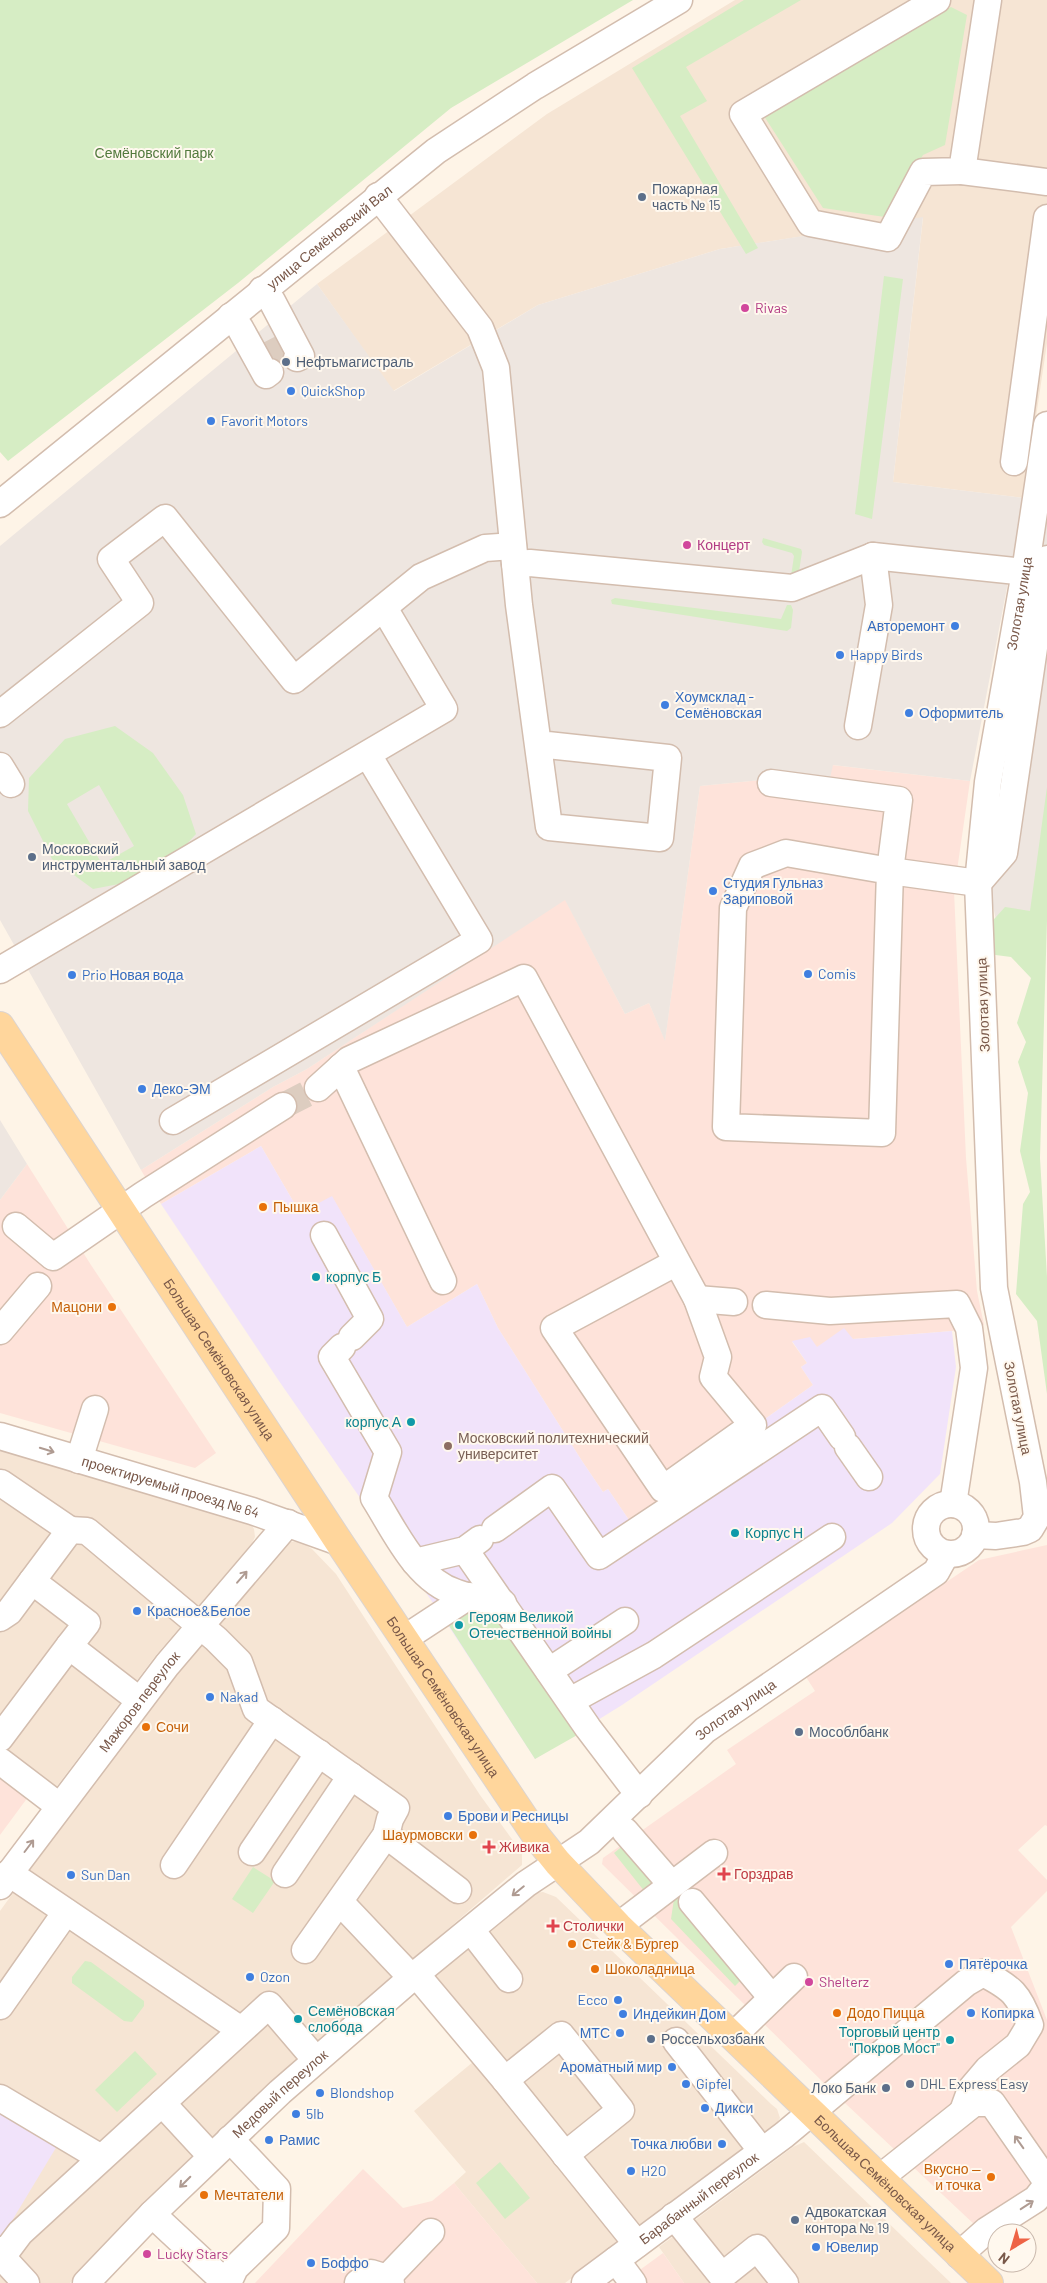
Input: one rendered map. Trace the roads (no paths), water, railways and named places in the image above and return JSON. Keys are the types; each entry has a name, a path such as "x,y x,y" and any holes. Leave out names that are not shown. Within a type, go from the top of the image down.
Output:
{"main road":[{"name":"Большая Семёновская улица","path":"0,1026 537,1837 558,1863 618,1926 989,2283"}],"street":[{"name":"улица Семёновский Вал","path":"0,504 378,196 436,151 475,124 679,0"},
{"path":"937,0 743,114 810,223 888,238 922,172 962,171 1047,182"},
{"path":"962,171 988,0"},
{"path":"378,196 480,328 496,368 514,555 538,744 549,827 660,838 668,758 538,744"},
{"path":"1014,462 1047,218"},
{"path":"262,290 272,301 290,341"},
{"path":"231,316 260,357"},
{"name":"Золотая улица","path":"975,1535 996,1536 1025,1541 1037,1517 1033,1482 994,1288 978,883 988,782 1036,566 1047,424"},
{"path":"0,714 140,602 111,559 166,518 294,680 421,578 485,548 514,555 530,562 792,588 873,556 1036,566"},
{"path":"858,726 879,604 873,556"},
{"path":"0,970 444,709 384,608"},
{"path":"173,1121 479,940 368,755"},
{"path":"771,783 899,800 890,871 882,1133 726,1128 733,908 752,866 786,853 890,871 978,883"},
{"path":"318,1088 350,1060 524,978 677,1262 697,1300 718,1357 713,1377 754,1426 663,1489 554,1328 677,1262"},
{"path":"341,1067 444,1281"},
{"path":"16,1226 54,1257 121,1209 283,1106"},
{"path":"324,1235 370,1319 332,1357 388,1452 374,1498 415,1562 442,1586 469,1596 503,1603"},
{"path":"0,1331 38,1286"},
{"path":"697,1300 734,1302"},
{"path":"766,1305 830,1311 958,1304 970,1328 974,1368 953,1504"},
{"path":"415,1562 465,1550 552,1488 599,1556 822,1408 869,1477"},
{"path":"79,1460 95,1409"},
{"name":"проектируемый проезд № 64","path":"0,1436 288,1523 340,1542"},
{"path":"0,1483 70,1530 86,1531 200,1626 239,1662 256,1709 396,1808 390,1819 386,1835 305,1950"},
{"path":"953,1504 968,1511 976,1526 975,1535 971,1544 964,1550 956,1554 946,1554 930,1544 926,1535 926,1526 929,1517 935,1510 944,1505 953,1504"},
{"name":"Мажоров переулок","path":"4,1879 139,1700 288,1523"},
{"path":"0,1618 9,1612 70,1530"},
{"path":"570,1701 654,1655 832,1537"},
{"path":"465,1550 570,1701 639,1795"},
{"name":"Золотая улица","path":"558,1863 589,1842 705,1730 936,1572 946,1554"},
{"path":"0,1738 87,1623 32,1581"},
{"path":"405,1638 469,1596"},
{"path":"549,1671 624,1622"},
{"path":"69,1646 139,1700"},
{"path":"174,1865 272,1720"},
{"path":"319,1753 255,1848 288,1870 351,1776"},
{"path":"0,1761 59,1806"},
{"path":"625,1831 671,1884"},
{"path":"386,1835 458,1890"},
{"path":"618,1926 714,1853"},
{"name":"Медовый переулок","path":"86,2283 220,2147 316,2060 526,1884 558,1863"},
{"path":"4,1879 66,1912 241,2030"},
{"path":"340,1902 414,1976 505,2080 637,2244"},
{"path":"692,1902 772,1998"},
{"path":"0,2006 66,1912"},
{"path":"471,1930 509,1979"},
{"name":"Барабанный переулок","path":"585,2283 762,2151 966,1983 983,1973 1008,1986 1023,2007 1030,2025 1018,2045 988,2069 971,2089 963,2111"},
{"path":"733,2036 794,1977"},
{"path":"26,2283 1,2254 20,2233 269,2005 316,2060"},
{"path":"505,2080 561,2035 622,2110 565,2155"},
{"path":"676,2041 762,2151"},
{"path":"0,2098 101,2158"},
{"path":"152,2214 227,2283 235,2268 276,2228 277,2189 162,2103"},
{"path":"881,2177 974,2103 992,2103 1047,2184 1036,2199 986,2231 960,2255"},
{"path":"674,2216 722,2276 757,2248 785,2283"},
{"path":"358,2283 371,2273 389,2280 431,2232"},
{"path":"616,2260 633,2283"}],"tunnel":[{"path":"262,358 289,344"},
{"path":"283,1106 318,1088"}],"place":[{"name":"Пожарная часть № 15","path":"642,197"},
{"name":"Rivas","path":"745,308"},
{"name":"Нефтьмагистраль","path":"286,362"},
{"name":"QuickShop","path":"291,391"},
{"name":"Favorit Motors","path":"211,421"},
{"name":"Концерт","path":"687,545"},
{"name":"Авторемонт","path":"955,626"},
{"name":"Happy Birds","path":"840,655"},
{"name":"Хоумсклад - Семёновская","path":"665,705"},
{"name":"Оформитель","path":"909,713"},
{"name":"Московский инструментальный завод","path":"32,857"},
{"name":"Студия Гульназ Зариповой","path":"713,891"},
{"name":"Comis","path":"808,974"},
{"name":"Prio Новая вода","path":"72,975"},
{"name":"Деко-ЭМ","path":"142,1089"},
{"name":"Пышка","path":"263,1207"},
{"name":"корпус Б","path":"316,1277"},
{"name":"Мацони","path":"112,1307"},
{"name":"корпус А","path":"411,1422"},
{"name":"Московский политехнический университет","path":"448,1446"},
{"name":"Корпус Н","path":"735,1533"},
{"name":"Красное&Белое","path":"137,1611"},
{"name":"Героям Великой Отечественной войны","path":"459,1625"},
{"name":"Nakad","path":"210,1697"},
{"name":"Сочи","path":"146,1727"},
{"name":"Мособлбанк","path":"799,1732"},
{"name":"Брови и Ресницы","path":"448,1816"},
{"name":"Шаурмовски","path":"473,1835"},
{"name":"Живика","path":"489,1847"},
{"name":"Горздрав","path":"724,1874"},
{"name":"Sun Dan","path":"71,1875"},
{"name":"Столички","path":"553,1926"},
{"name":"Стейк & Бургер","path":"572,1944"},
{"name":"Пятёрочка","path":"949,1964"},
{"name":"Шоколадница","path":"595,1969"},
{"name":"Ozon","path":"250,1977"},
{"name":"Shelterz","path":"809,1982"},
{"name":"Ecco","path":"618,2000"},
{"name":"Додо Пицца","path":"837,2013"},
{"name":"Копирка","path":"971,2013"},
{"name":"Индейкин Дом","path":"623,2014"},
{"name":"Семёновская слобода","path":"298,2019"},
{"name":"МТС","path":"620,2033"},
{"name":"Россельхозбанк","path":"651,2039"},
{"name":"Торговый центр \"Покров Мост\"","path":"950,2040"},
{"name":"Ароматный мир","path":"672,2067"},
{"name":"Gipfel","path":"686,2084"},
{"name":"DHL Express Easy","path":"910,2084"},
{"name":"Локо Банк","path":"886,2088"},
{"name":"Blondshop","path":"320,2093"},
{"name":"Дикси","path":"705,2108"},
{"name":"5lb","path":"296,2114"},
{"name":"Рамис","path":"269,2140"},
{"name":"Точка любви","path":"722,2144"},
{"name":"H2O","path":"631,2171"},
{"name":"Вкусно — и точка","path":"991,2177"},
{"name":"Мечтатели","path":"204,2195"},
{"name":"Адвокатская контора № 19","path":"795,2220"},
{"name":"Ювелир","path":"816,2247"},
{"name":"Lucky Stars","path":"147,2254"},
{"name":"Боффо","path":"311,2263"}],"park label":[{"name":"Семёновский парк","path":"154,153"}]}
